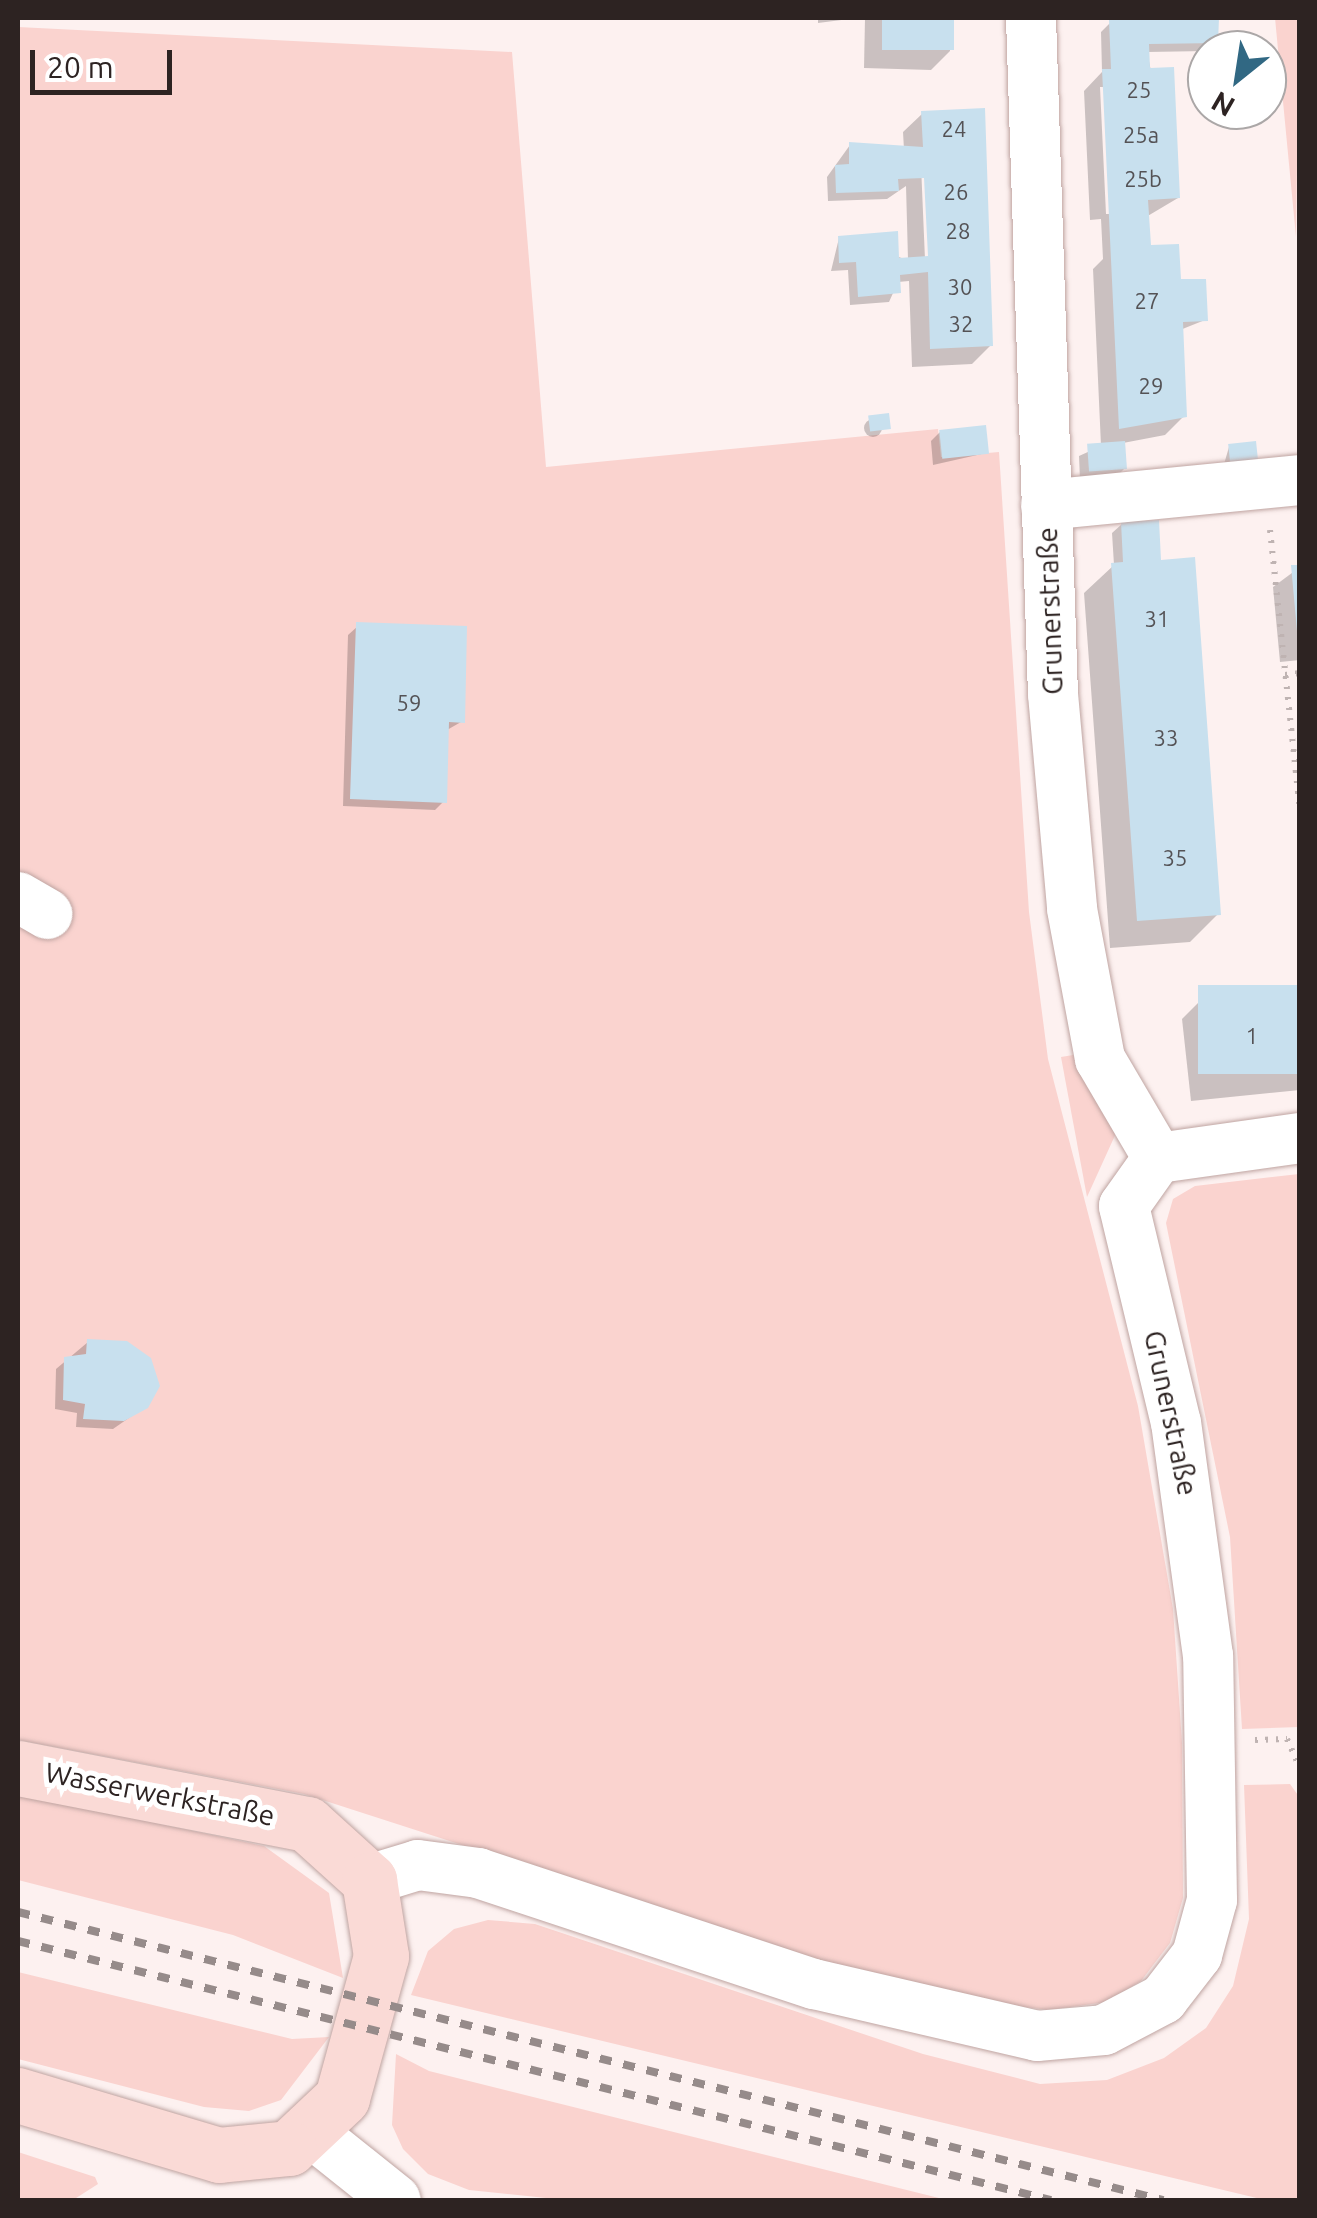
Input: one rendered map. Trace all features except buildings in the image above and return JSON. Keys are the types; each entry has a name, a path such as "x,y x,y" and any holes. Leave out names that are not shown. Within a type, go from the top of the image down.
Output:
{"main road":[{"name":"Wasserwerkstraße","path":"18,1768 286,1817 344,1848 368,1880 380,1932 378,1980 352,2076 312,2133"},
{"path":"18,2095 243,2158 312,2133"}],"street":[{"name":"Grunerstraße","path":"368,1880 418,1865 478,1872 814,1984 1037,2036 1104,2030 1163,1999 1206,1928 1213,1820 1197,1542 1125,1228 1130,1185 1158,1158 1100,1058 1086,1011 1053,694 1031,18"},
{"path":"1046,505 1283,482"},
{"path":"1158,1158 1300,1138"},
{"path":"312,2133 396,2200"}],"path":[{"path":"1283,482 1285,675 1300,813"},
{"path":"1285,675 1300,673"}],"shaded area":[{"path":"1275,18 1299,18 1296,237 1286,130 1287,30 1276,30"},
{"path":"18,27 512,52 546,467 938,429 941,457 999,452 1029,912 1048,1059 1138,1406 1173,1609 1182,1743 1183,1898 1170,1943 1141,1981 1106,2002 1049,2010 983,2002 836,1966 304,1794 18,1740"},
{"path":"1073,1055 1117,1131 1087,1197 1061,1057"},
{"path":"1299,1174 1299,1727 1242,1729 1230,1537 1166,1223 1173,1199 1195,1186"},
{"path":"1290,1784 1300,1798 1299,2200 1265,2200 411,1995 428,1951 454,1929 488,1920 535,1924 923,2054 1040,2084 1107,2080 1164,2058 1206,2028 1233,1986 1249,1919 1244,1785"},
{"path":"18,1794 264,1846 329,1893 343,1978 233,1935 18,1880"},
{"path":"18,1972 292,2039 329,2037 281,2100 249,2111 204,2107 18,2059"},
{"path":"396,2054 429,2071 947,2200 565,2200 469,2190 428,2174 403,2149 392,2125"},
{"path":"18,2152 95,2177 98,2184 73,2200 18,2200"}],"railway":[{"path":"18,1912 1163,2200"},
{"path":"18,1941 1051,2200"}]}
